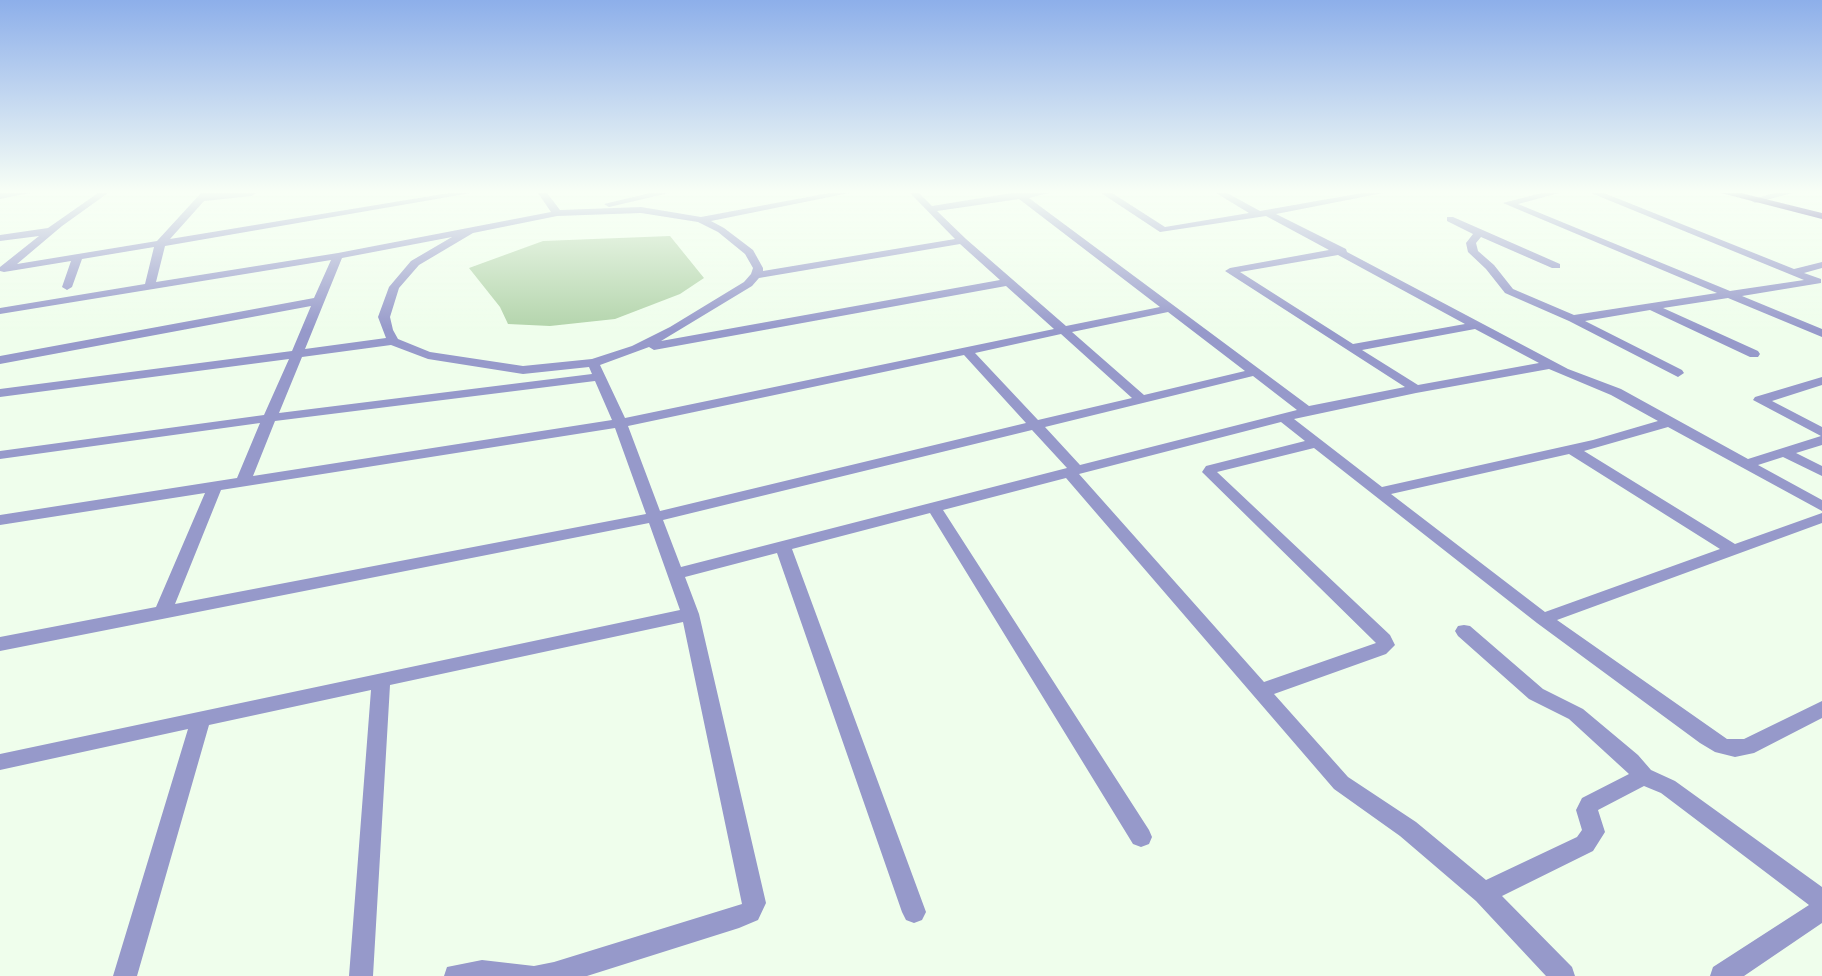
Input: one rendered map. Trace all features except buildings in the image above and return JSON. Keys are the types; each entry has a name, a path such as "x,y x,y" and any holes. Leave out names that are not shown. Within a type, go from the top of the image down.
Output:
{"street":[{"path":"1,268 41,239"},
{"path":"150,286 160,244 165,239"},
{"path":"1,268 193,239"},
{"path":"0,311 338,256 427,239"},
{"path":"456,239 415,263 394,287 384,317 387,330 393,341 406,348 429,355 523,370 593,363 636,349 1008,282"},
{"path":"636,349 698,316 748,284 756,275 758,267 749,252 732,239"},
{"path":"959,239 1141,399"},
{"path":"1077,239 1307,411"},
{"path":"1316,239 1551,365 1616,393 1822,506"},
{"path":"1473,239 1473,252 1490,267 1509,291 1573,318 1678,373"},
{"path":"1492,239 1556,266"},
{"path":"1594,239 1822,333"},
{"path":"1710,239 1819,282"},
{"path":"756,275 962,241"},
{"path":"1342,251 1230,271 1416,389"},
{"path":"243,481 338,256"},
{"path":"67,287 78,257"},
{"path":"1794,272 1822,265"},
{"path":"1573,318 1819,282"},
{"path":"0,360 319,301"},
{"path":"1649,306 1754,354"},
{"path":"0,520 620,423 1170,308"},
{"path":"1351,348 1478,325"},
{"path":"0,393 393,341"},
{"path":"966,350 1034,425 1341,783 1408,829 1484,893 1563,976"},
{"path":"539,976 555,974 739,917 750,912 754,903 754,893 690,614 620,423 593,363"},
{"path":"675,574 1307,411 1551,365"},
{"path":"0,644 654,517 1255,372"},
{"path":"0,455 598,376"},
{"path":"1822,381 1760,400 1822,432"},
{"path":"1283,417 1543,619 1722,746 1735,749 1747,747 1822,709"},
{"path":"1379,492 1452,474 1573,450 1669,422"},
{"path":"1746,464 1822,440"},
{"path":"1260,691 1380,650 1386,645 1384,640 1209,472 1211,469 1316,443"},
{"path":"1573,450 1733,550"},
{"path":"1784,452 1822,472"},
{"path":"163,612 216,485"},
{"path":"934,507 1141,837"},
{"path":"1543,619 1822,518"},
{"path":"783,546 914,912"},
{"path":"0,762 690,614"},
{"path":"1464,632 1536,694 1576,714 1631,761 1644,776 1668,787 1822,902"},
{"path":"361,976 381,680"},
{"path":"124,976 201,719"},
{"path":"1484,893 1585,844 1594,832 1587,810 1590,804 1644,776"},
{"path":"1722,976 1822,910"},
{"path":"456,976 482,972 530,976"}],"green space":[{"path":"672,239 704,278 680,294 615,319 550,326 508,324 500,307 469,268 543,241"}]}
